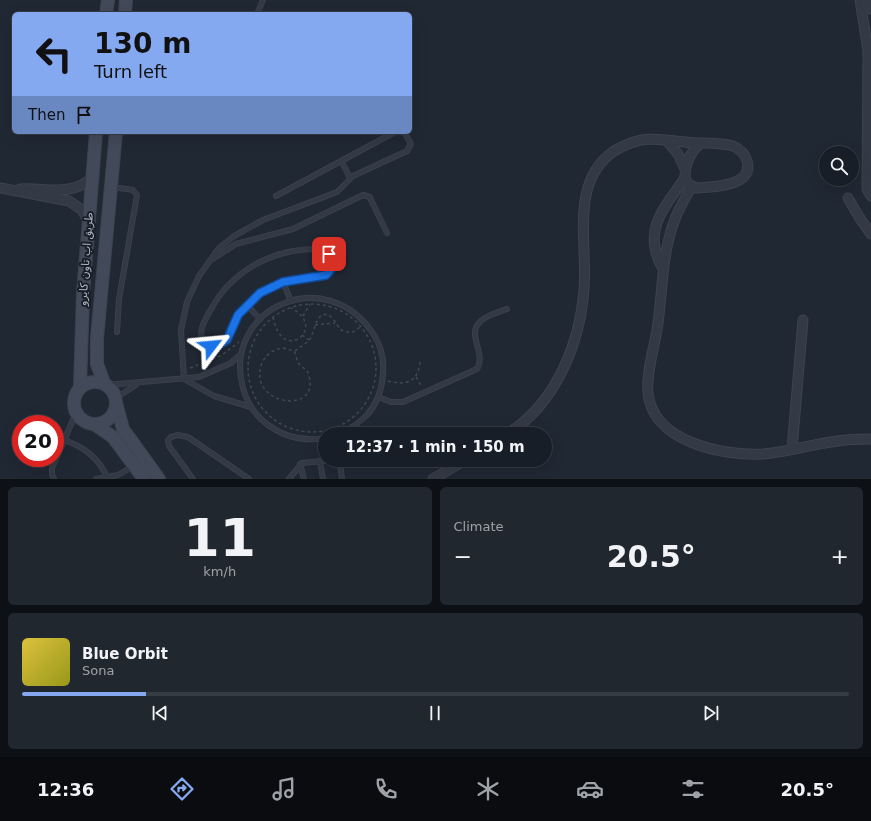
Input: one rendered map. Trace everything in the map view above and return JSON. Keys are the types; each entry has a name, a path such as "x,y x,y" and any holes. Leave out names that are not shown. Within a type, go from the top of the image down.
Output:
{"street":[{"path":"106,12 108,0"},
{"path":"125,12 126,0"},
{"path":"860,0 868,51 870,191"},
{"path":"869,0 871,9"},
{"name":"طريق اب تاون كايرو","path":"80,387 88,220 96,134"},
{"name":"طريق اب تاون كايرو","path":"106,384 97,364 97,338 116,134"},
{"path":"516,427 531,416 547,397 559,376 575,335 584,289 585,206 593,173 603,160 624,146 649,139 728,145 736,147 743,153 748,165 743,177 731,184 696,188 691,187"},
{"path":"667,141 678,154 691,187"},
{"path":"663,268 655,249 655,230 662,209 685,174 690,155 700,144"},
{"path":"45,194 72,190 82,186 91,179"},
{"path":"691,187 675,218 663,268 658,326 647,386 650,402 656,417 665,427 676,435 716,449 735,453 762,454 837,441 871,439"},
{"path":"0,188 45,194 72,203 82,210 88,220"},
{"path":"848,198 871,234"},
{"path":"792,449 803,320"},
{"path":"144,479 113,438 94,424 84,421 76,413 73,402 76,391 80,387 89,382 106,384 116,400 123,429 160,479"},
{"path":"94,424 108,420 114,412 116,400"},
{"path":"433,479 453,467"}],"lane":[{"path":"258,12 262,0"},
{"path":"276,196 342,162 391,134"},
{"path":"184,379 181,330 183,316 192,288 207,264 226,242 248,227 279,213 337,192 350,178 407,151 411,144 405,134"},
{"path":"342,162 350,178"},
{"path":"110,187 133,190 137,195 119,299 117,332"},
{"path":"207,264 236,244 293,229 363,195 366,195 372,200 387,232"},
{"path":"297,250 321,250 326,252 332,258 332,268 326,275 283,282 260,293 247,305 234,321 227,340 223,344 211,346 202,339 201,328 218,298 233,280 252,266 270,257 297,250"},
{"path":"283,282 291,301"},
{"path":"318,439 296,439 277,431 262,421 251,407 244,394 241,381 241,354 244,344 251,331 260,319 274,308 291,301 310,298 329,300 347,307 366,322 377,339 383,359 382,380 378,397 367,414 353,427"},
{"path":"247,305 260,319"},
{"path":"378,397 397,403 425,393 477,369 481,359 474,334 477,325 484,318 507,309"},
{"path":"106,384 139,383 166,378 184,379 199,377 230,363 241,354"},
{"path":"184,379 214,396 251,407"},
{"path":"116,400 139,383"},
{"path":"76,413 64,440 89,452 100,464 107,477"},
{"path":"193,479 169,446 168,440 173,436 188,437 249,479"},
{"path":"289,479 300,464 318,461"},
{"path":"300,464 304,479"},
{"path":"96,479 122,474 134,465"},
{"path":"54,467 52,471 54,479"},
{"path":"321,467 323,479"},
{"path":"339,467 342,479"}],"path":[{"path":"303,316 310,304"},
{"path":"310,304 336,309 351,318 361,327 372,347 376,364 376,378 370,397 360,412 347,423 331,430 305,432 281,424 267,414 256,398 250,382 248,364 251,348 259,332 273,317 291,308 310,304"},
{"path":"273,317 276,332 283,339 294,340 302,335 306,326 303,316 291,308"},
{"path":"294,351 309,340 319,317 324,315 331,317 345,332 353,332 366,322"},
{"path":"315,325 335,323"},
{"path":"302,335 309,340"},
{"path":"183,370 222,355 236,342 244,344"},
{"path":"287,348 294,351 299,365 309,374 310,386 306,394 300,399 284,402 272,396 266,390 261,377 262,365 267,356 276,349 287,348"},
{"path":"382,380 406,384 416,376 420,362"},
{"path":"416,376 425,393"}],"route":[{"path":"211,346 223,344 227,340 234,321 238,315 260,293 283,282 300,278 322,277 330,272 333,263 329,254"}]}
